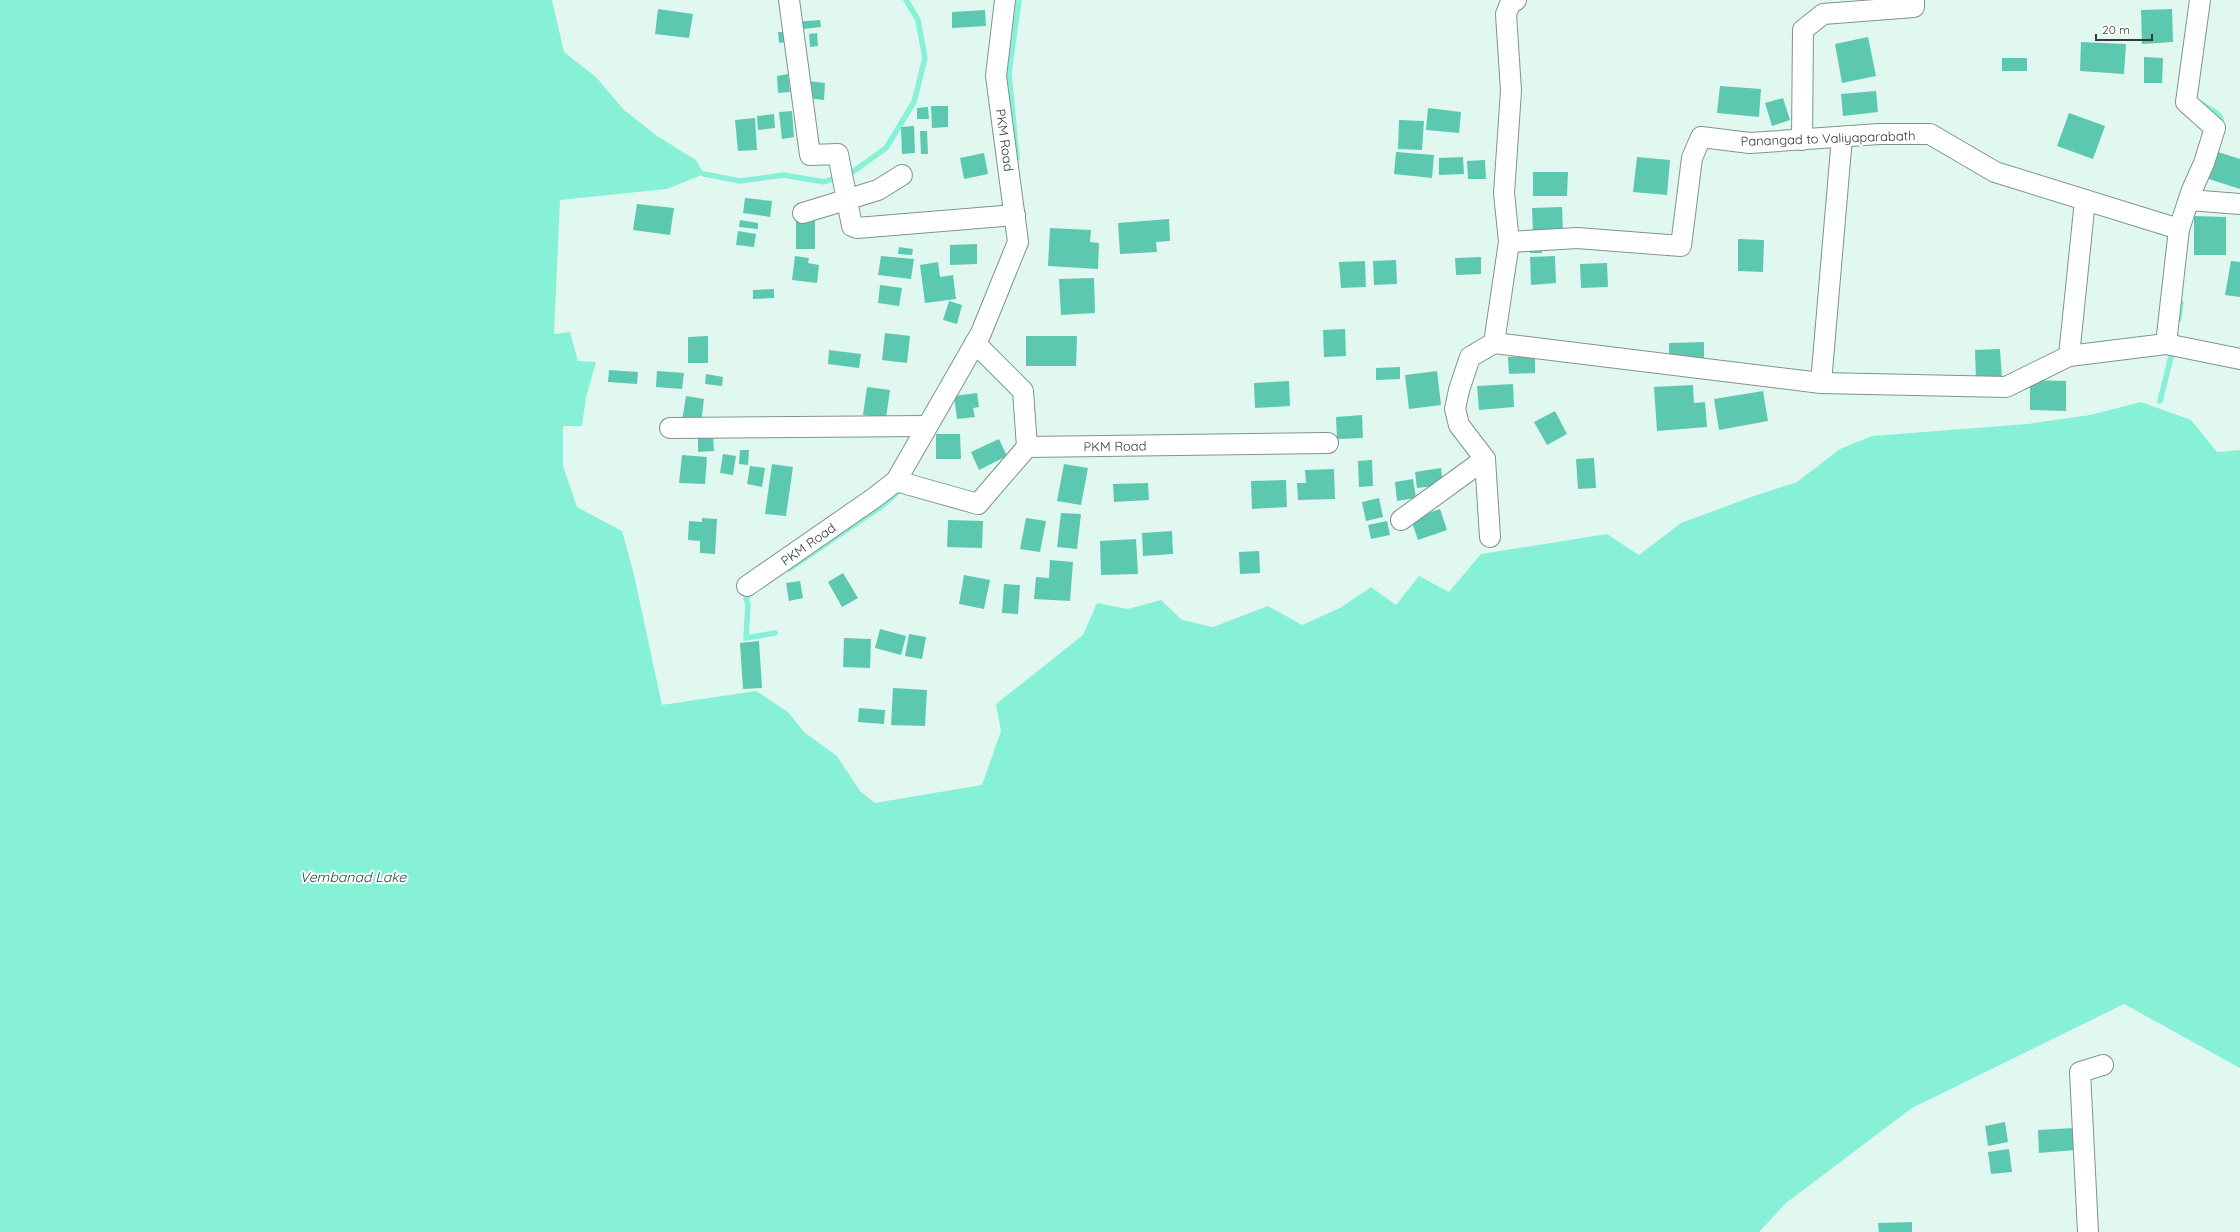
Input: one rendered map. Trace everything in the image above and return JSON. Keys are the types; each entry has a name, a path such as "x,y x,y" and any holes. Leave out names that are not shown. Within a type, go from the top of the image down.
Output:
{"street":[{"path":"789,0 810,155 838,154 852,226 856,228 1015,215"},
{"name":"PKM Road","path":"747,586 874,498 896,480 975,343 1018,251 1015,215 996,76 1005,0"},
{"path":"1494,343 1509,242 1504,193 1511,91 1506,14 1510,4 1516,0"},
{"path":"1802,140 1803,30 1823,14 1914,7 1914,0"},
{"path":"2166,344 2179,229 2204,163 2215,128 2186,102 2200,0"},
{"name":"Panangad to Valiyaparabath","path":"1509,242 1576,238 1681,246 1692,158 1701,137 1750,143 1879,134 1930,134 1995,172 2179,229"},
{"path":"1821,383 1842,137"},
{"path":"804,214 878,190 902,175"},
{"path":"2069,356 2085,200"},
{"path":"2189,200 2240,204"},
{"path":"896,480 978,504 1027,447 1023,391 975,343"},
{"path":"1490,537 1485,459 1459,425 1456,409 1459,390 1470,358 1494,343 1821,383 2006,387 2069,356 2166,344 2240,358"},
{"path":"670,428 927,426"},
{"name":"PKM Road","path":"1027,447 1328,443"},
{"path":"1401,520 1485,459"},
{"path":"2088,1232 2080,1072 2103,1065"}],"water":[{"name":"Vembanad Lake","path":"0,0 552,0 564,52 597,78 623,109 657,136 696,160 704,174 667,189 560,200 554,334 570,332 578,361 596,362 586,397 582,426 563,426 563,466 577,507 622,531 634,575 662,705 756,691 788,712 804,732 837,756 860,791 875,803 982,785 1001,731 996,704 1083,635 1097,603 1128,609 1161,600 1182,620 1213,627 1268,606 1302,625 1340,608 1371,587 1396,605 1419,576 1449,592 1481,554 1607,534 1639,555 1681,523 1797,482 1840,449 1872,436 2027,424 2090,415 2141,402 2191,420 2217,452 2240,450 2240,1068 2124,1004 1912,1108 1786,1203 1759,1232 0,1232"}],"building":[{"path":"658,9 693,14 689,38 655,34"},
{"path":"2172,9 2173,42 2142,44 2141,10"},
{"path":"985,10 986,26 952,28 952,12"},
{"path":"820,20 821,27 794,30 794,22"},
{"path":"778,32 786,32 787,42 779,43"},
{"path":"817,33 818,46 810,47 809,34"},
{"path":"1868,37 1876,76 1842,83 1835,44"},
{"path":"2081,42 2126,44 2124,74 2080,71"},
{"path":"2144,57 2163,58 2162,83 2144,83"},
{"path":"2002,58 2027,58 2027,71 2002,71"},
{"path":"788,74 790,92 778,93 777,76"},
{"path":"808,81 825,83 824,100 806,98"},
{"path":"1720,86 1761,89 1759,117 1717,113"},
{"path":"1876,91 1878,112 1843,116 1841,94"},
{"path":"1783,98 1790,120 1772,126 1765,103"},
{"path":"931,106 948,106 948,127 932,128"},
{"path":"928,107 929,119 917,119 917,108"},
{"path":"1428,108 1461,112 1459,133 1426,130"},
{"path":"792,111 794,137 782,139 779,112"},
{"path":"2069,113 2105,126 2093,159 2057,146"},
{"path":"774,114 775,128 758,130 757,116"},
{"path":"755,118 757,150 738,151 735,120"},
{"path":"1399,120 1424,121 1422,150 1398,149"},
{"path":"914,126 915,153 902,154 901,127"},
{"path":"920,131 927,131 928,154 921,154"},
{"path":"1396,152 1434,155 1432,178 1394,174"},
{"path":"2218,152 2240,159 2240,189 2209,179"},
{"path":"984,153 988,174 964,179 960,158"},
{"path":"1463,157 1464,174 1439,175 1439,158"},
{"path":"1637,157 1670,160 1667,195 1633,192"},
{"path":"1485,160 1486,179 1468,179 1467,161"},
{"path":"1533,172 1568,172 1567,196 1533,196"},
{"path":"745,198 772,201 770,217 743,213"},
{"path":"637,204 674,208 670,235 633,230"},
{"path":"1562,207 1563,231 1533,232 1532,208"},
{"path":"2194,216 2226,217 2226,255 2194,255"},
{"path":"1169,219 1170,241 1156,242 1157,252 1120,254 1118,223"},
{"path":"740,220 758,223 758,229 739,227"},
{"path":"796,221 815,221 815,249 796,249"},
{"path":"1050,228 1091,230 1090,242 1099,243 1098,269 1048,266"},
{"path":"738,231 756,234 754,247 736,245"},
{"path":"1738,239 1764,240 1763,272 1738,271"},
{"path":"977,244 977,264 950,265 950,245"},
{"path":"1541,245 1542,253 1530,253 1529,246"},
{"path":"899,247 913,249 912,255 898,254"},
{"path":"795,256 809,258 808,263 819,265 817,283 792,280"},
{"path":"881,256 914,259 911,279 878,275"},
{"path":"1555,256 1556,283 1531,285 1530,257"},
{"path":"1481,257 1481,274 1456,275 1455,258"},
{"path":"1396,260 1397,284 1374,285 1373,261"},
{"path":"1365,261 1366,287 1341,288 1339,262"},
{"path":"2231,261 2240,262 2240,297 2225,295"},
{"path":"938,262 940,277 953,275 956,299 925,303 920,265"},
{"path":"1607,263 1608,287 1581,288 1580,264"},
{"path":"1094,278 1095,313 1061,315 1059,279"},
{"path":"880,285 902,288 899,306 878,303"},
{"path":"774,289 774,298 753,299 753,290"},
{"path":"949,301 962,305 957,324 943,320"},
{"path":"1345,329 1346,356 1324,357 1323,330"},
{"path":"885,333 910,336 907,363 882,360"},
{"path":"708,336 708,363 688,363 688,337"},
{"path":"1026,336 1077,336 1076,366 1026,366"},
{"path":"1704,342 1704,361 1669,362 1669,343"},
{"path":"2000,349 2002,380 1976,381 1975,350"},
{"path":"829,350 861,354 859,368 828,364"},
{"path":"1535,356 1535,373 1509,374 1508,357"},
{"path":"1400,367 1400,379 1376,380 1376,368"},
{"path":"609,370 638,372 637,384 608,382"},
{"path":"657,371 684,373 682,389 656,387"},
{"path":"1437,371 1441,405 1409,409 1405,375"},
{"path":"706,374 723,377 722,386 705,384"},
{"path":"2030,380 2066,381 2066,411 2030,410"},
{"path":"1289,381 1290,406 1255,408 1254,383"},
{"path":"1513,384 1514,407 1479,410 1477,386"},
{"path":"1693,385 1694,403 1705,402 1707,427 1657,431 1654,387"},
{"path":"867,387 890,390 886,418 863,415"},
{"path":"1763,391 1768,421 1719,430 1714,399"},
{"path":"977,393 979,407 973,408 975,417 957,419 954,396"},
{"path":"686,396 704,399 701,424 682,421"},
{"path":"1555,411 1567,434 1547,445 1534,422"},
{"path":"1362,415 1363,438 1337,439 1336,417"},
{"path":"936,434 960,434 961,459 936,459"},
{"path":"698,437 713,437 714,451 698,452"},
{"path":"999,439 1007,456 979,470 971,452"},
{"path":"740,450 749,450 748,465 739,464"},
{"path":"723,454 736,456 733,475 720,473"},
{"path":"682,455 707,457 705,484 679,483"},
{"path":"1594,458 1596,488 1578,489 1576,459"},
{"path":"1372,460 1373,486 1359,487 1358,461"},
{"path":"772,464 793,467 786,516 765,514"},
{"path":"1064,464 1088,468 1081,505 1057,501"},
{"path":"750,466 765,468 762,487 747,484"},
{"path":"1441,468 1443,485 1417,488 1415,472"},
{"path":"1334,469 1335,499 1298,500 1297,483 1306,483 1305,470"},
{"path":"1413,479 1416,498 1397,501 1395,482"},
{"path":"1286,480 1287,507 1252,509 1251,481"},
{"path":"1148,483 1149,500 1114,502 1113,484"},
{"path":"1379,498 1383,517 1366,521 1362,502"},
{"path":"1440,509 1447,530 1418,540 1411,519"},
{"path":"1061,513 1081,514 1077,549 1057,547"},
{"path":"702,518 717,519 715,554 700,553 700,541 688,540 689,521 702,522"},
{"path":"1026,518 1046,521 1040,552 1020,549"},
{"path":"948,520 983,521 982,548 947,547"},
{"path":"1387,521 1390,535 1371,539 1368,525"},
{"path":"1172,531 1173,554 1143,556 1142,533"},
{"path":"1136,539 1138,574 1101,575 1100,541"},
{"path":"1259,551 1260,573 1240,574 1239,552"},
{"path":"1050,560 1073,562 1070,601 1034,599 1036,577 1049,578"},
{"path":"843,573 858,598 842,607 828,582"},
{"path":"964,575 990,580 984,609 959,604"},
{"path":"800,581 803,598 789,601 786,583"},
{"path":"1004,584 1020,585 1018,614 1002,613"},
{"path":"880,629 906,636 901,655 875,648"},
{"path":"909,634 926,637 922,659 905,656"},
{"path":"844,638 871,639 870,668 843,667"},
{"path":"759,641 762,688 743,689 740,643"},
{"path":"893,688 927,690 925,726 891,725"},
{"path":"859,708 885,710 884,724 858,722"},
{"path":"2005,1122 2008,1142 1988,1146 1985,1126"},
{"path":"2074,1128 2075,1150 2039,1153 2038,1130"},
{"path":"2009,1149 2012,1172 1991,1174 1988,1152"},
{"path":"1912,1222 1912,1232 1879,1232 1878,1223"}],"waterway":[{"path":"704,174 740,181 784,175 824,182 854,171 886,148 914,102 925,58 918,20 906,0"},
{"path":"1017,159 1009,73 1019,0"},
{"path":"2200,103 2217,113 2221,118 2220,127"},
{"path":"2179,319 2181,303"},
{"path":"2160,401 2173,349"},
{"path":"789,569 882,506 899,491"},
{"path":"751,592 746,599 748,605 746,638 775,633"}]}
